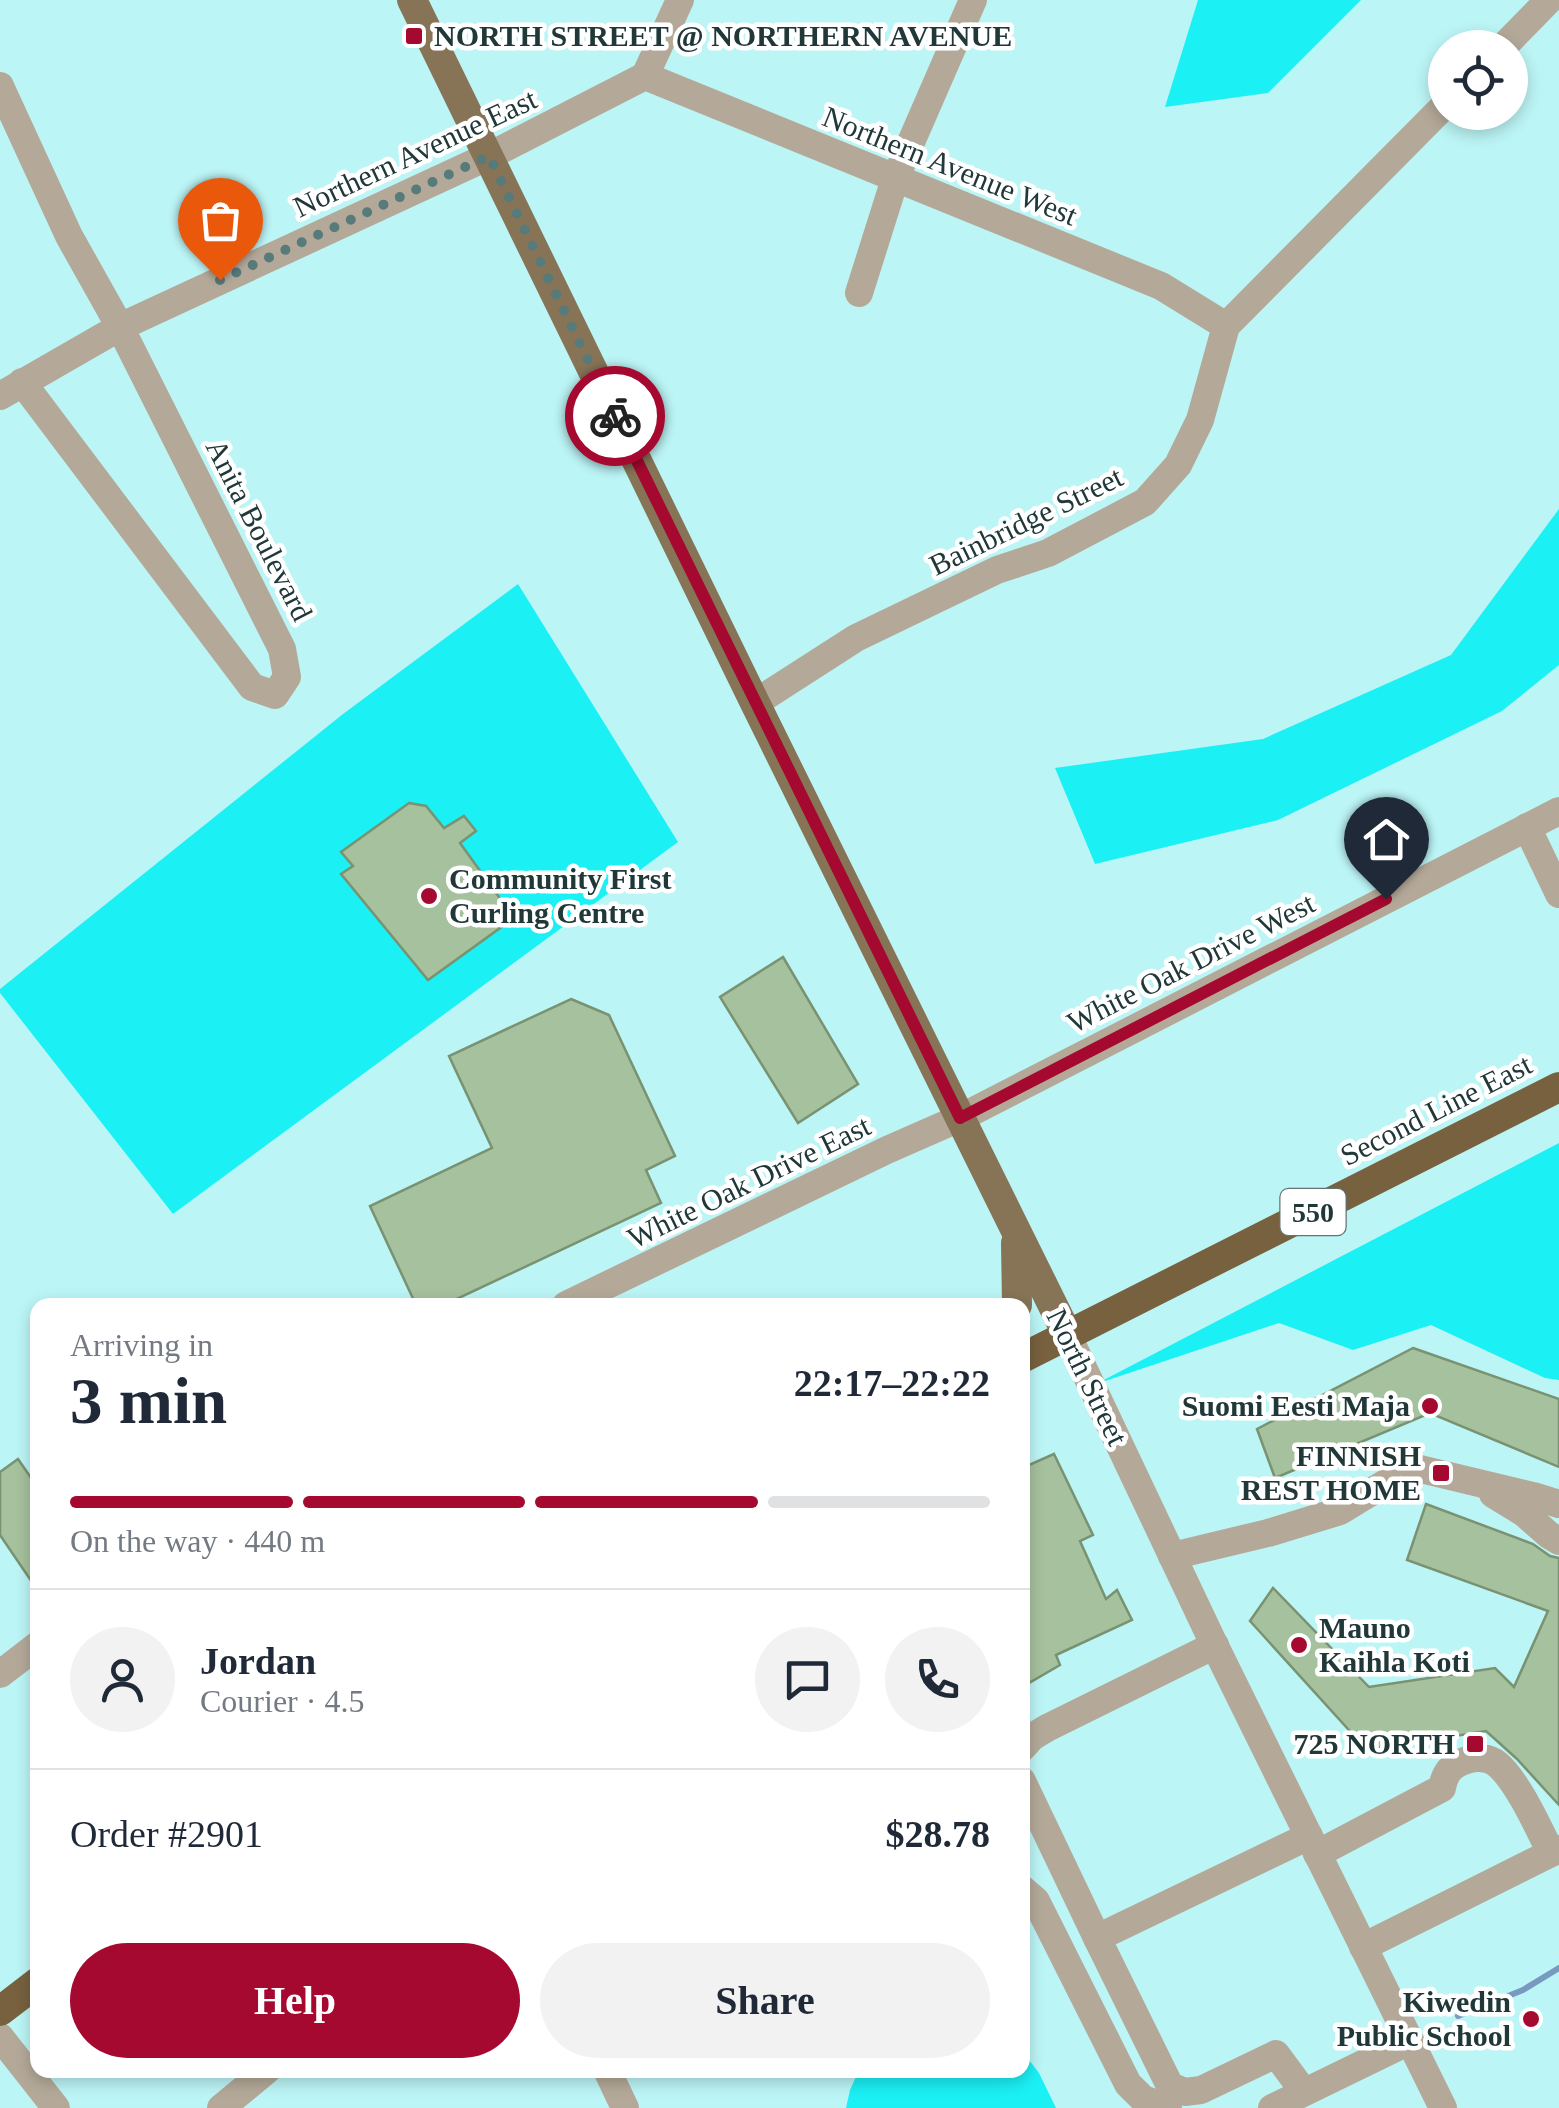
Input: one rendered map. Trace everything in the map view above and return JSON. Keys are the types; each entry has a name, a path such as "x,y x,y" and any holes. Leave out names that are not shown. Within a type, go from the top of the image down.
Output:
{"highway":[{"name":"Second Line East","path":"1030,1354 1559,1087"},
{"path":"0,2011 30,1988"}],"main road":[{"name":"North Street","path":"412,0 1068,1336"},
{"path":"1015,1230 1017,1298"}],"street":[{"path":"644,76 680,0"},
{"path":"858,293 895,179 972,0"},
{"path":"1520,30 1550,0"},
{"name":"Northern Avenue East","path":"11,389 120,326 489,156 644,76"},
{"name":"Northern Avenue West","path":"644,76 1162,286 1226,326"},
{"name":"Anita Boulevard","path":"0,86 69,236 120,326 282,649 287,676 275,695 252,686 11,389"},
{"name":"Bainbridge Street","path":"755,703 856,638 997,570 1048,553 1144,502 1178,465 1200,420 1226,326 1428,122"},
{"name":"White Oak Drive West","path":"960,1118 1559,811"},
{"path":"1527,828 1559,894"},
{"name":"White Oak Drive East","path":"580,1298 960,1118"},
{"name":"North Street","path":"1068,1336 1214,1646 1443,2108"},
{"path":"1172,1556 1340,1511 1412,1467 1559,1504"},
{"path":"1470,1481 1524,1513 1559,1541"},
{"path":"1030,1740 1214,1646"},
{"path":"0,1674 30,1651"},
{"path":"1097,1938 1442,1788 1449,1768 1468,1760 1484,1758 1495,1762 1555,1851 1364,1947"},
{"path":"1030,1798 1170,2086 1185,2092 1201,2090 1276,2054 1304,2092"},
{"path":"1030,1895 1036,1900 1128,2084 1143,2099 1168,2108"},
{"path":"0,2038 30,2076"},
{"path":"1272,2108 1410,2041"},
{"path":"32,2078 56,2108"},
{"path":"221,2108 257,2078"},
{"path":"611,2078 625,2108"}],"shaded area":[{"path":"1198,0 1361,0 1268,93 1165,107"},
{"path":"1559,509 1559,665 1502,711 1278,820 1095,864 1055,768 1263,739 1451,655"},
{"path":"518,584 678,842 173,1214 0,989 343,714"},
{"path":"1559,1143 1559,1380 1545,1378 1431,1325 1353,1350 1279,1323 1096,1384"},
{"path":"1030,2061 1056,2108 846,2108 855,2078 1030,2078"}],"building":[{"name":"Community First Curling Centre","path":"409,803 426,806 444,828 464,816 476,831 460,843 514,918 428,980 341,874 353,866 341,852"},
{"path":"783,957 858,1084 798,1123 720,997"},
{"path":"571,999 609,1015 675,1156 646,1170 661,1203 459,1298 413,1298 370,1206 492,1148 449,1056"},
{"name":"Suomi Eesti Maja","path":"1413,1348 1559,1399 1559,1467 1430,1413 1275,1478 1257,1429"},
{"path":"1054,1454 1093,1535 1080,1541 1106,1599 1117,1590 1132,1620 1056,1655 1060,1665 1030,1682 1030,1464"},
{"path":"18,1459 30,1476 30,1579 0,1535 0,1472"},
{"name":"Mauno Kaihla Koti","path":"1426,1504 1533,1544 1559,1558 1559,1805 1486,1731 1367,1750 1250,1621 1273,1588 1369,1687 1495,1668 1514,1687 1548,1611 1407,1560"}],"waterway":[{"path":"1458,2016 1523,1990 1559,1968"}],"way so far":[{"path":"220,280 489,156 615,416"}],"place":[{"name":"NORTH STREET @ NORTHERN AVENUE","path":"414,36"},
{"name":"Community First Curling Centre","path":"429,896"},
{"name":"Suomi Eesti Maja","path":"1430,1406"},
{"name":"FINNISH REST HOME","path":"1441,1473"},
{"name":"Mauno Kaihla Koti","path":"1299,1645"},
{"name":"725 NORTH","path":"1475,1744"},
{"name":"Kiwedin Public School","path":"1531,2019"}],"route":[{"path":"615,416 960,1118 1386,899"}]}
